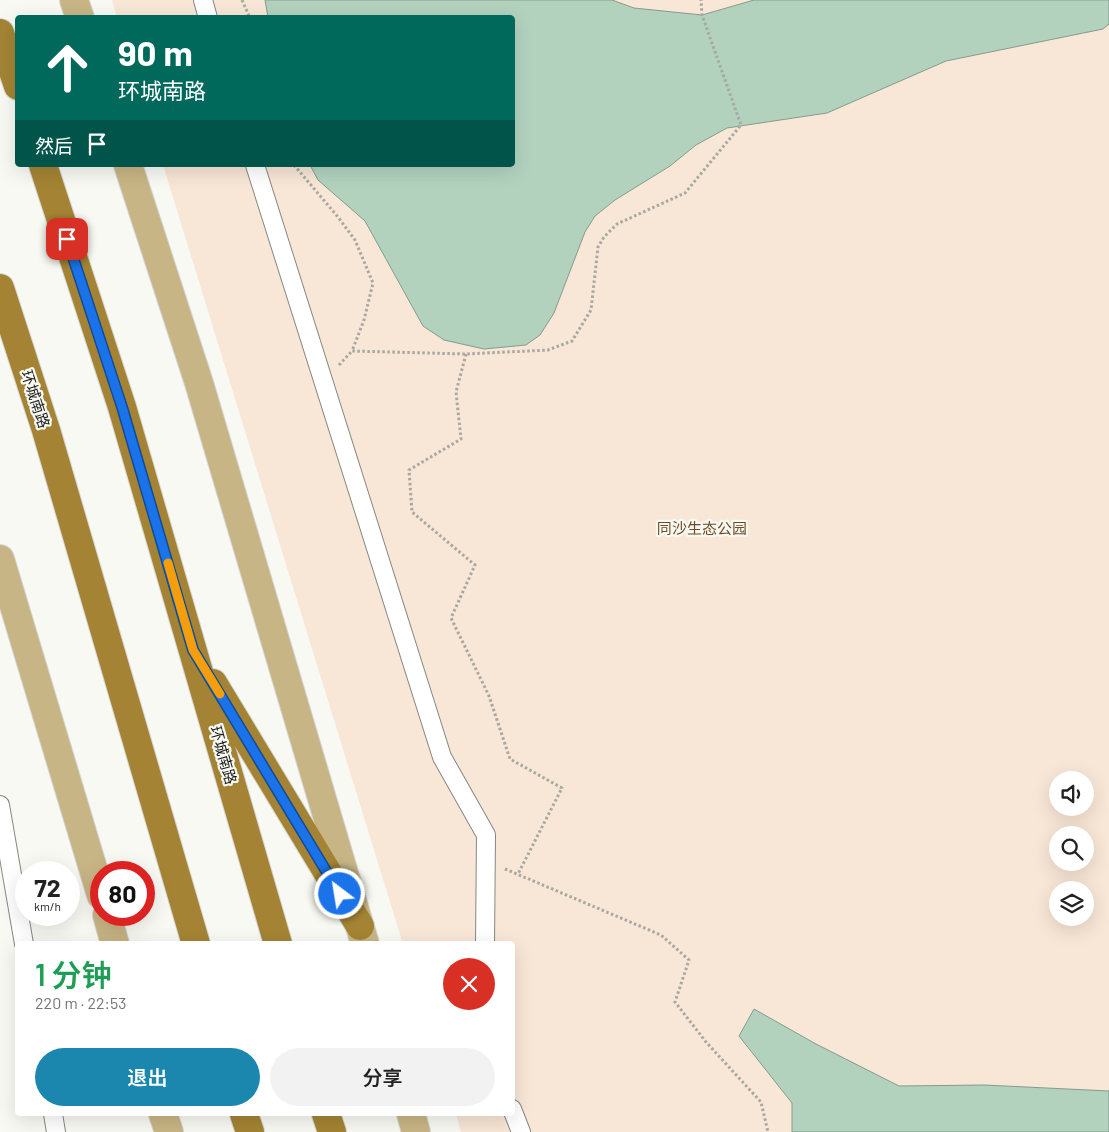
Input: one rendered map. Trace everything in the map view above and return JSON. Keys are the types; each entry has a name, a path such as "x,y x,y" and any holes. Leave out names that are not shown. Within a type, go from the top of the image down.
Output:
{"highway":[{"path":"0,33 15,77"},
{"name":"环城南路","path":"44,167 122,407 277,941"},
{"name":"环城南路","path":"0,288 46,430 195,941"},
{"path":"193,650 362,935"},
{"path":"245,1116 250,1132"},
{"path":"327,1116 332,1132"}],"main road":[{"path":"74,0 79,15"},
{"path":"129,167 199,383 362,935"},
{"path":"0,559 91,861"},
{"path":"110,926 114,941"},
{"path":"164,1116 168,1132"},
{"path":"412,1116 416,1132"}],"street":[{"path":"203,0 207,15"},
{"path":"256,167 442,757 486,835 484,941"},
{"path":"0,804 23,941"},
{"path":"52,1116 56,1132"},
{"path":"515,1116 522,1132"}],"path":[{"path":"242,0 249,15"},
{"path":"296,167 355,240 374,283 364,320 352,350 466,354 548,350 572,341 591,310 598,247 604,237 617,224 685,193 741,125 702,15 701,0"},
{"path":"466,354 456,392 461,439 409,470 412,512 475,565 451,618 490,696 510,759 562,788 518,874"},
{"path":"486,860 661,935 689,960 675,1002 706,1042 761,1102 768,1132"}],"green space":[{"name":"同沙生态公园","path":"112,0 1109,0 1109,1132 461,1132 457,1116 515,1116 515,941 402,941 164,167 515,167 515,15 116,15"}],"shaded area":[{"path":"265,0 612,0 634,8 702,15 754,0 1109,0 1109,24 1103,29 946,61 827,113 727,128 696,145 670,166 615,200 595,216 585,232 554,313 540,335 526,345 484,349 444,340 423,326 365,221 318,180 311,167 515,167 515,15 268,15"},
{"path":"754,1009 816,1044 899,1086 984,1085 1109,1091 1109,1132 792,1132 792,1103 739,1036"}],"slow traffic":[{"path":"168,563 193,650 220,694"}],"route":[{"path":"67,239 122,407 193,650 340,894"}]}
